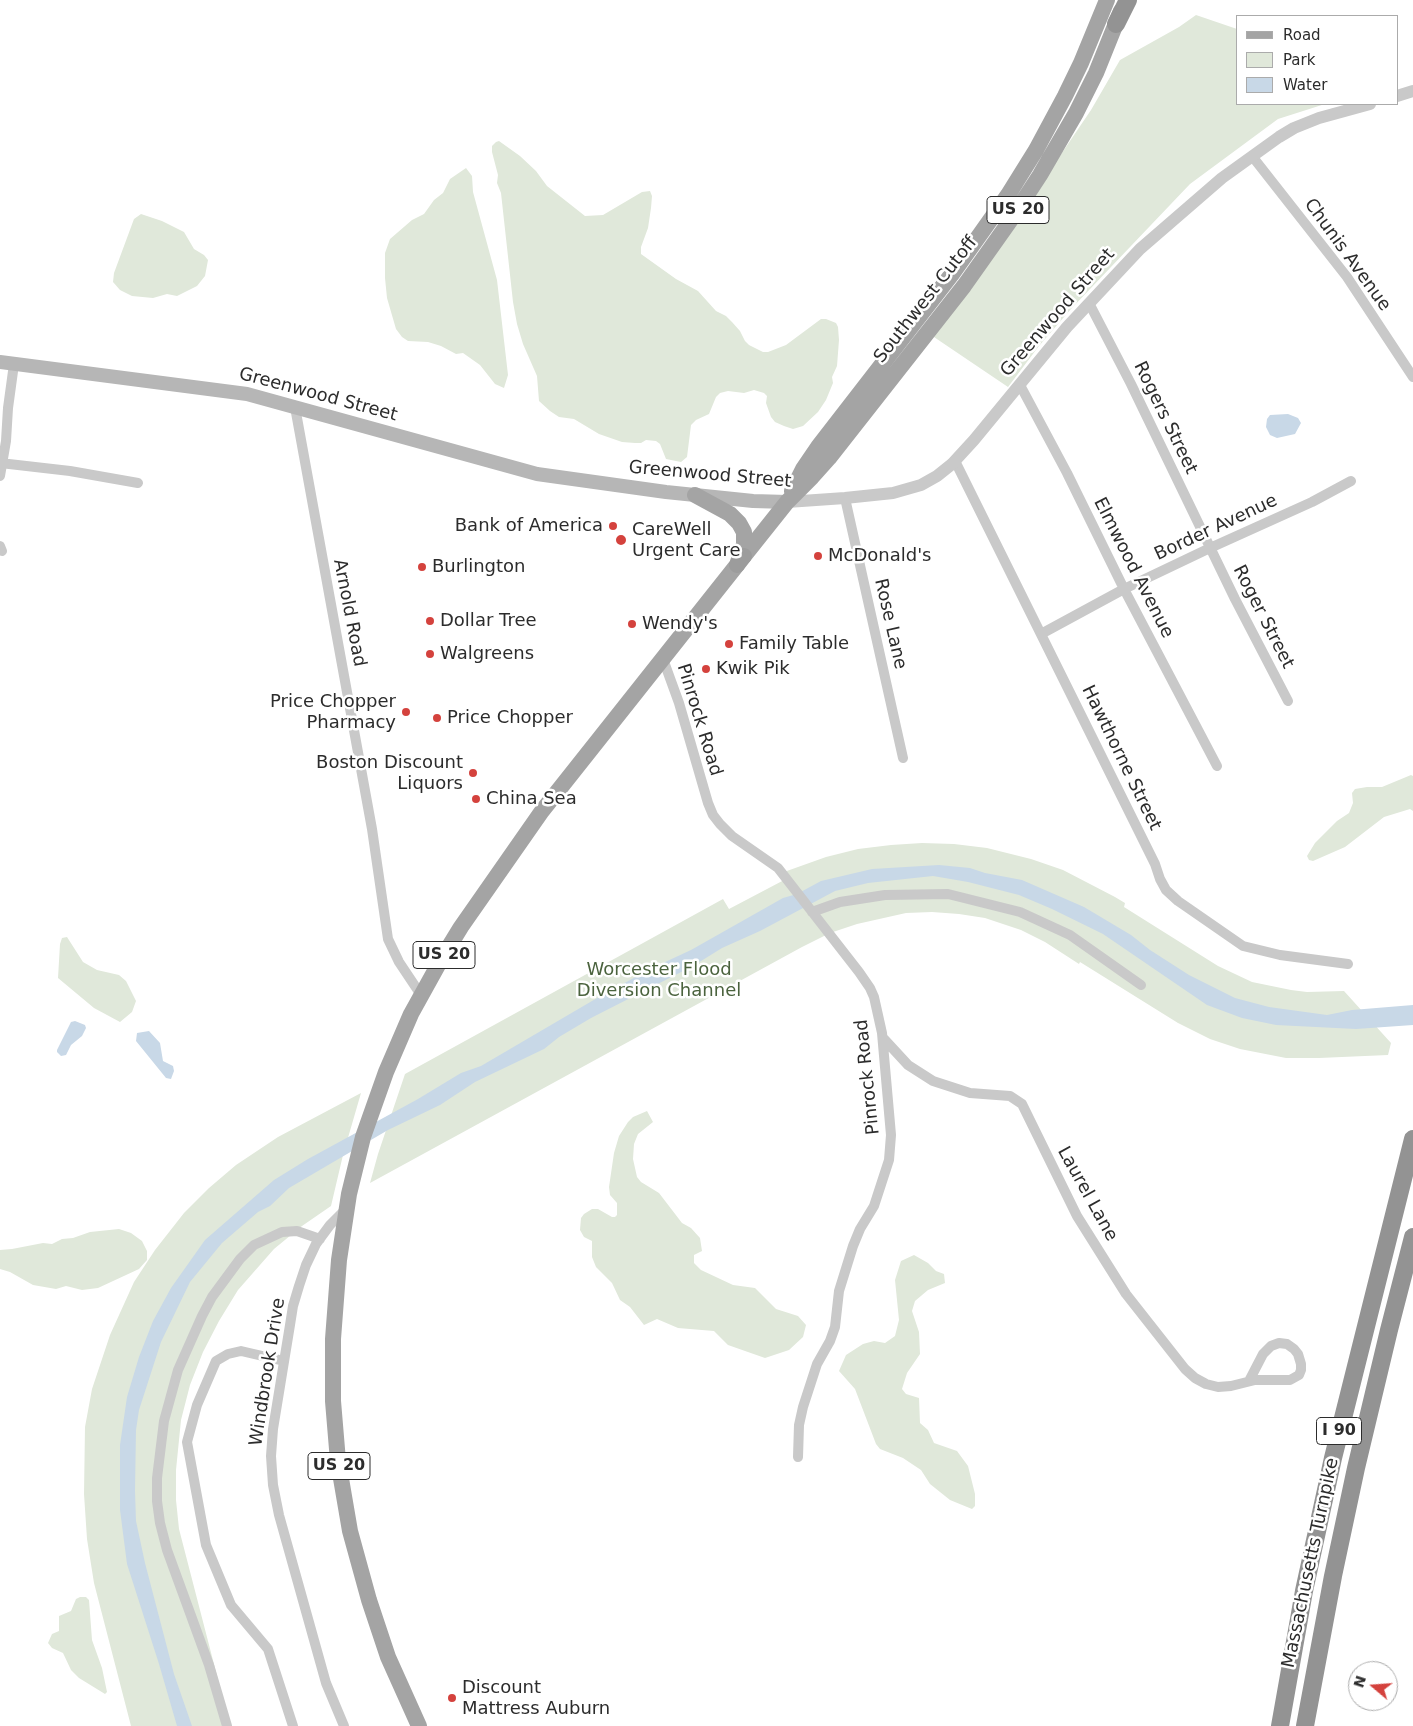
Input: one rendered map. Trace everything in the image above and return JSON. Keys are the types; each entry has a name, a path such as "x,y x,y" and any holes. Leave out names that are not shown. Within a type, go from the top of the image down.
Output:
{"highway":[{"path":"1116,24 1127,0"},
{"name":"Massachusetts Turnpike","path":"1280,1726 1304,1591 1333,1458 1413,1140"},
{"name":"Massachusetts Turnpike","path":"1305,1726 1327,1605 1356,1468 1413,1237"}],"main road":[{"name":"Southwest Cutoff","path":"787,502 803,469 818,447 952,274 1008,195 1036,150 1065,96 1107,0"},
{"name":"Southwest Cutoff","path":"421,995 462,927 557,791 787,502 828,458 964,286 1040,175 1076,113 1096,73 1116,24"},
{"name":"Greenwood Street","path":"0,362 224,390 256,396 531,473 695,495 753,501 787,502"},
{"path":"695,495 730,514 739,523 744,532 741,560"},
{"name":"US 20","path":"419,1726 391,1665 371,1606 350,1531 338,1461 332,1359 337,1279 348,1201 363,1137 370,1113 421,995"}],"street":[{"path":"1398,96 1413,92"},
{"name":"Greenwood Street","path":"787,502 894,493 912,488 937,476 974,440 1067,327 1140,248 1222,178 1286,132 1318,118 1366,105"},
{"name":"Chunis Avenue","path":"1252,156 1347,277 1413,376"},
{"name":"Rogers Street","path":"1089,303 1131,384 1210,548"},
{"path":"0,476 6,441 14,364"},
{"name":"Elmwood Avenue","path":"1020,386 1067,473 1124,589 1217,766"},
{"name":"Arnold Road","path":"295,406 372,829 388,939 399,962 421,995"},
{"name":"Hawthorne Street","path":"955,460 1169,894 1243,946 1280,955 1348,964"},
{"path":"1,463 70,471 138,482"},
{"name":"Border Avenue","path":"1041,634 1124,589 1312,502 1351,481"},
{"name":"Rose Lane","path":"845,498 903,758"},
{"name":"Roger Street","path":"1210,548 1288,702"},
{"name":"Pinrock Road","path":"663,659 679,704 713,815 732,836 778,868 811,910 870,988 877,1009 882,1037 891,1135 889,1160 874,1206 860,1229 853,1246 839,1292 835,1327 817,1364 803,1407 799,1425 798,1457"},
{"path":"811,910 840,902 885,895 948,894 1020,912 1070,935 1141,985"},
{"name":"Laurel Lane","path":"882,1037 902,1060 926,1078 970,1093 1010,1096 1022,1104 1080,1220 1132,1303 1185,1369 1201,1382 1218,1387 1249,1381 1285,1381 1299,1375 1301,1364 1298,1354 1292,1346 1287,1344 1279,1343 1271,1346 1263,1354 1249,1381"},
{"name":"Windbrook Drive","path":"344,1726 326,1683 279,1515 271,1466 272,1438 293,1306 306,1265 320,1238 348,1201"},
{"path":"228,1726 209,1665 167,1550 160,1523 157,1501 157,1478 164,1421 178,1370 202,1316 212,1297 240,1259 254,1245 282,1232 297,1231 320,1238"},
{"path":"284,1361 241,1351 228,1354 216,1361 197,1405 187,1442 206,1545 231,1605 268,1649 293,1726"}],"green space":[{"path":"1196,15 1236,29 1236,105 1322,105 1278,119 1190,184 1071,309 1039,346 1008,387 928,333 990,259 1091,110 1120,60 1179,27"},
{"path":"499,141 520,156 536,171 547,186 585,216 603,215 642,192 650,191 652,196 651,208 641,254 676,279 698,291 716,311 726,316 732,322 749,345 763,352 768,352 786,345 821,319 836,323 839,340 837,366 826,400 818,412 803,426 793,429 775,422 771,417 766,403 767,396 764,393 754,390 744,393 728,391 720,393 716,397 709,414 696,420 691,425 687,457 681,462 666,459 660,444 656,441 646,440 641,443 622,442 599,434 574,419 559,417 550,411 539,401 537,376 523,344 517,324 501,193 497,183 498,175 492,152 492,146"},
{"path":"466,168 472,176 473,192 497,280 508,375 504,388 495,384 480,365 463,353 456,354 441,346 428,342 408,341 402,337 396,329 387,298 385,253 390,239 412,220 424,214 434,200 443,193 450,179"},
{"path":"141,214 162,221 184,232 194,249 208,260 205,276 197,286 177,296 167,294 153,298 132,296 120,290 113,282 114,273 134,219"},
{"path":"1411,775 1413,776 1413,811 1410,809 1384,817 1345,847 1313,861 1309,860 1307,856 1315,843 1337,821 1349,813 1353,803 1352,793 1355,789 1382,787"},
{"name":"Worcester Flood Diversion Channel","path":"922,843 987,848 1031,859 1063,870 1125,903 1124,907 1218,966 1252,982 1307,992 1344,991 1391,1043 1388,1055 1286,1058 1240,1049 1210,1039 1178,1023 1080,962 1079,964 1045,942 1021,930 985,918 959,914 906,913 857,924 830,933 802,947 370,1183 405,1074 723,899 729,909 786,879 784,872 826,857 858,849"},
{"path":"67,937 83,962 97,970 119,975 126,981 136,1001 132,1012 120,1022 94,1008 58,978 60,944 62,938"},
{"path":"361,1093 331,1206 274,1249 238,1290 203,1352 190,1385 181,1420 176,1470 176,1500 179,1529 230,1726 131,1726 94,1583 87,1539 84,1494 85,1427 92,1389 110,1335 134,1282 155,1250 184,1213 209,1188 236,1165 278,1137"},
{"path":"647,1111 653,1122 638,1134 634,1144 633,1159 637,1177 641,1182 659,1193 682,1223 691,1228 700,1238 702,1251 694,1255 694,1263 701,1270 733,1285 755,1288 776,1309 798,1316 806,1325 803,1337 789,1350 765,1358 728,1345 714,1331 678,1328 657,1319 644,1325 630,1307 620,1300 612,1283 596,1267 592,1257 592,1241 584,1237 580,1230 581,1218 592,1209 598,1209 612,1217 617,1215 617,1203 610,1195 609,1187 614,1153 619,1136 628,1122 633,1117"},
{"path":"119,1229 131,1233 142,1241 147,1251 147,1260 139,1269 98,1288 82,1290 66,1286 56,1289 33,1285 10,1272 0,1269 0,1250 43,1243 52,1244 62,1239 73,1238 90,1232"},
{"path":"914,1255 928,1263 936,1271 944,1274 945,1283 928,1290 915,1301 912,1311 919,1332 920,1354 907,1373 902,1389 906,1394 919,1398 920,1423 928,1430 934,1443 957,1451 968,1466 975,1494 975,1506 972,1509 950,1500 930,1484 921,1470 903,1458 880,1449 876,1444 855,1389 839,1371 846,1355 863,1344 874,1341 885,1343 895,1336 899,1320 895,1280 901,1261"},
{"path":"86,1597 89,1600 92,1640 102,1668 107,1692 105,1694 79,1678 71,1670 63,1653 52,1648 48,1643 52,1634 59,1631 59,1616 71,1611 76,1599"}],"water":[{"path":"1288,414 1298,418 1301,423 1295,434 1277,438 1270,435 1266,427 1267,419 1270,415"},
{"path":"939,865 970,868 1022,880 1084,907 1131,935 1150,950 1189,975 1235,998 1269,1007 1327,1015 1352,1010 1413,1005 1413,1025 1356,1029 1276,1025 1242,1018 1207,1005 1103,934 1052,909 1019,895 968,882 933,876 868,883 835,891 760,931 722,948 693,966 591,1018 559,1037 544,1049 475,1082 440,1105 388,1130 289,1188 270,1206 258,1212 222,1243 190,1282 161,1342 139,1410 136,1430 136,1521 174,1674 192,1726 177,1726 127,1564 120,1510 120,1445 127,1397 139,1357 153,1321 171,1288 205,1240 274,1180 308,1159 418,1099 461,1073 481,1066 650,969 691,950 783,898 797,894 821,881 872,869"},
{"path":"75,1021 85,1025 86,1028 82,1036 71,1045 66,1055 61,1056 57,1050 71,1022"},
{"path":"149,1031 160,1043 163,1061 173,1066 174,1071 171,1079 166,1078 136,1041 137,1033"}],"place":[{"name":"Bank of America","path":"613,526"},
{"name":"CareWell Urgent Care","path":"621,540"},
{"name":"McDonald's","path":"818,556"},
{"name":"Burlington","path":"422,567"},
{"name":"Dollar Tree","path":"430,621"},
{"name":"Wendy's","path":"632,624"},
{"name":"Family Table","path":"729,644"},
{"name":"Walgreens","path":"430,654"},
{"name":"Kwik Pik","path":"706,669"},
{"name":"Price Chopper Pharmacy","path":"406,712"},
{"name":"Price Chopper","path":"437,718"},
{"name":"Boston Discount Liquors","path":"473,773"},
{"name":"China Sea","path":"476,799"},
{"name":"Discount Mattress Auburn","path":"452,1698"}]}
